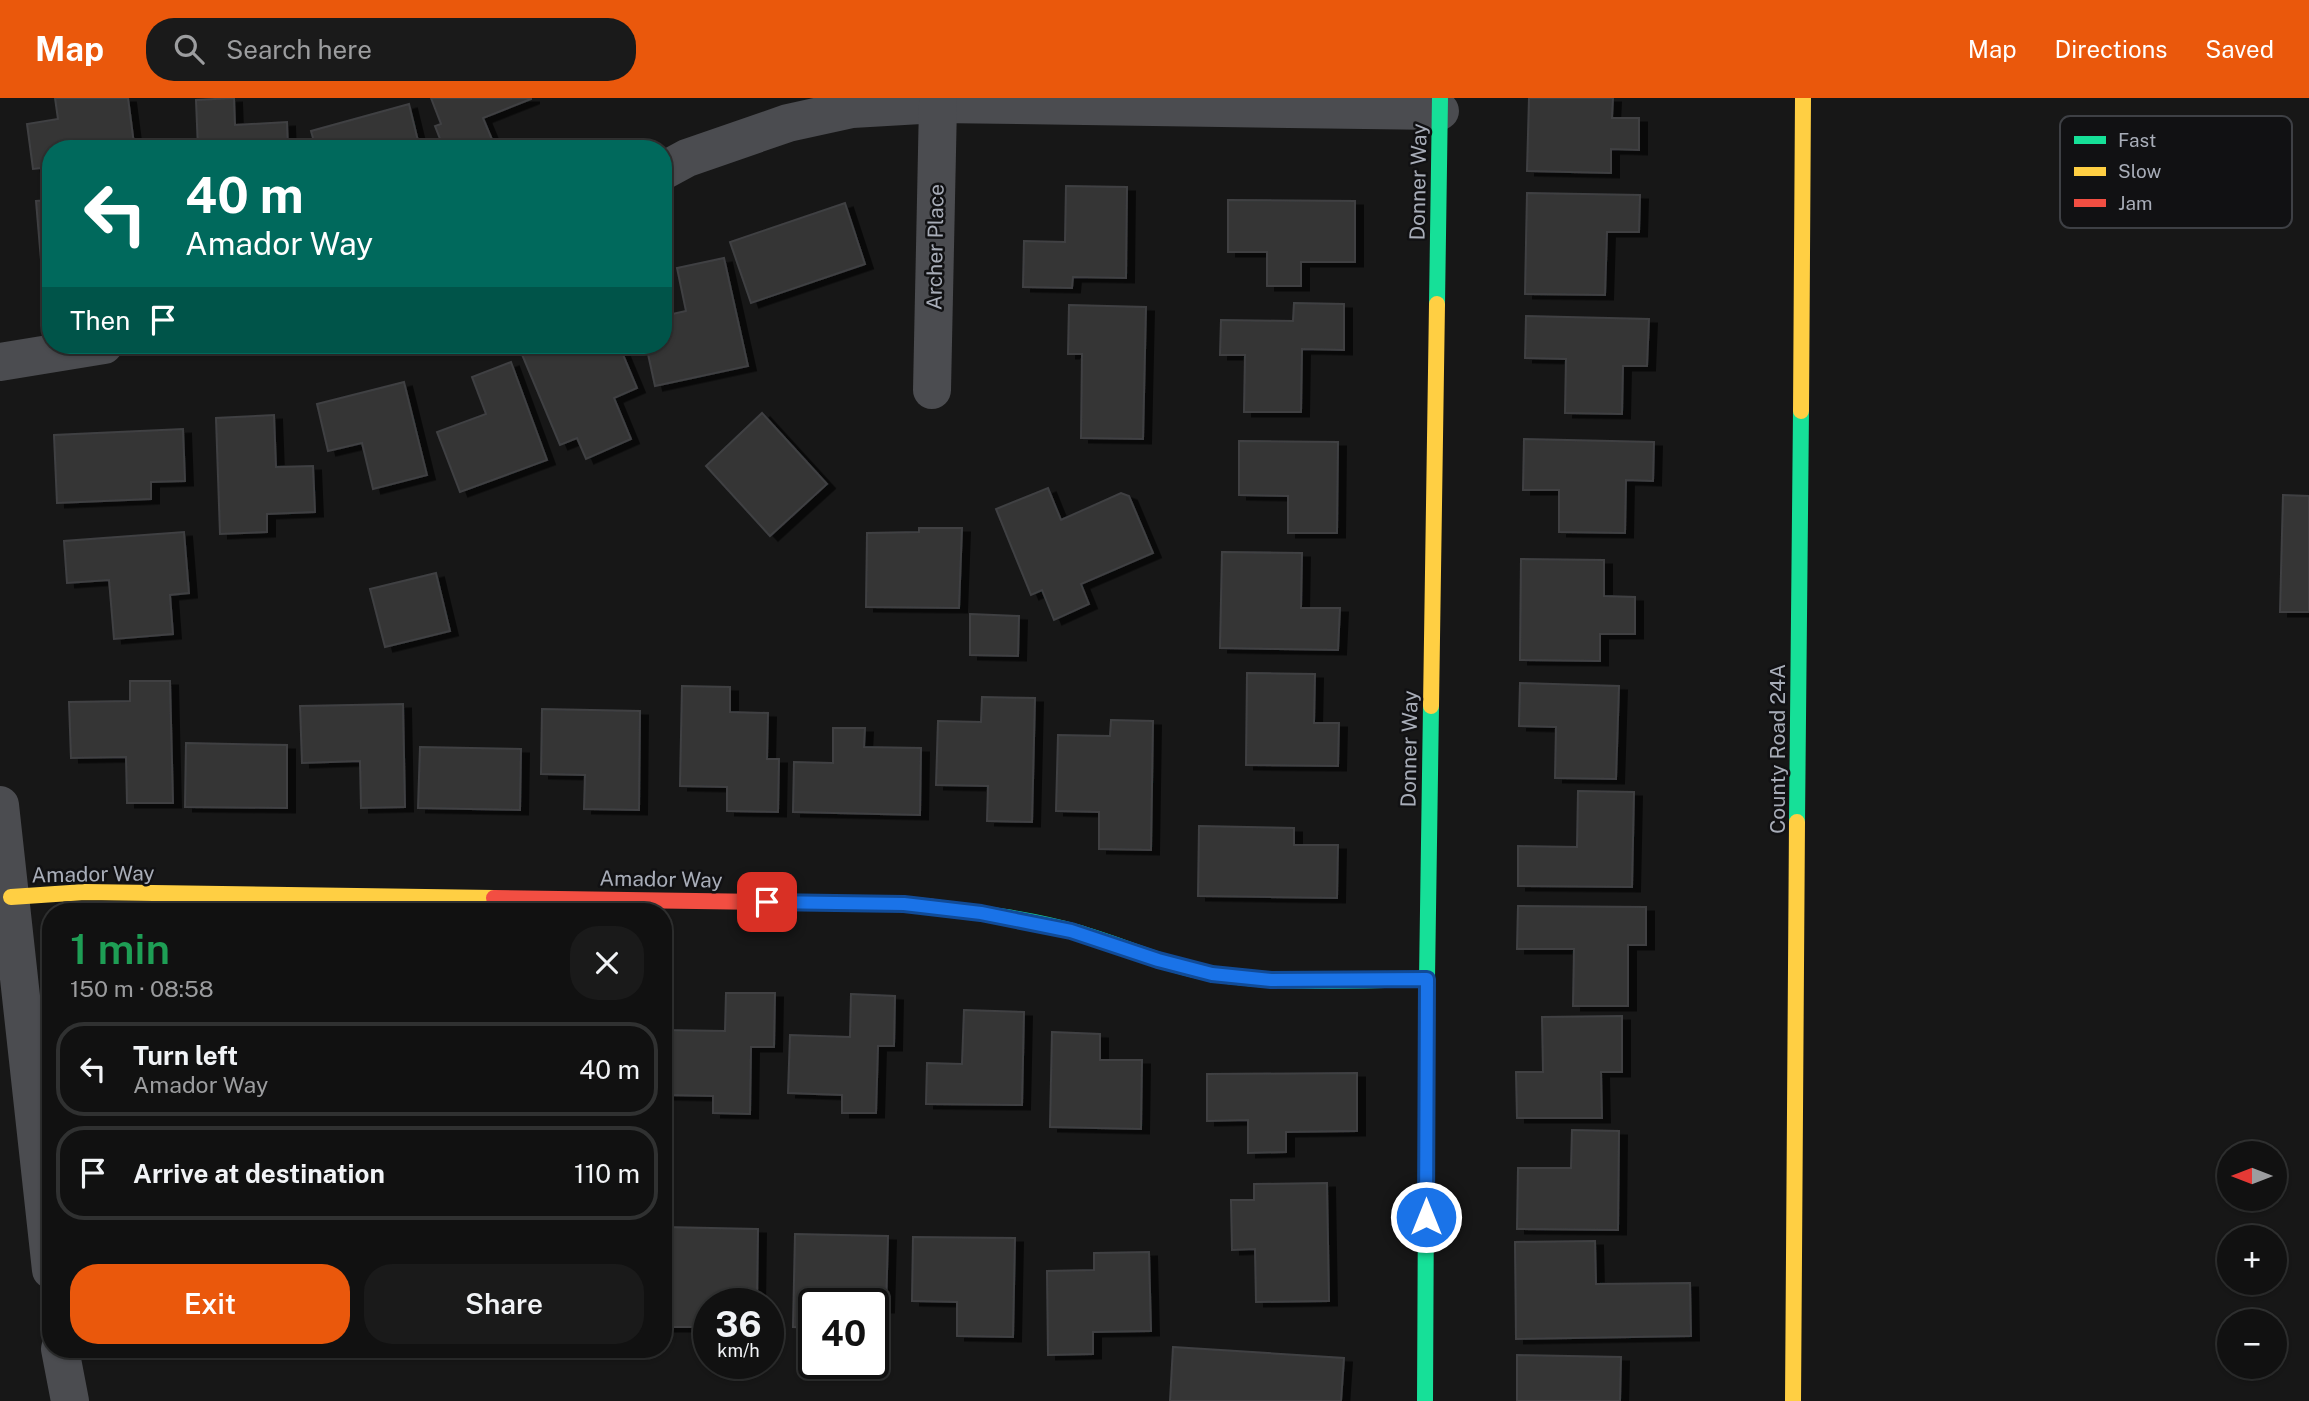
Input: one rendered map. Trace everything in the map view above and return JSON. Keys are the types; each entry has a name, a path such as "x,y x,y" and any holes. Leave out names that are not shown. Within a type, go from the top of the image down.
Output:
{"street":[{"name":"County Road 24A","path":"1793,1401 1803,98"},
{"path":"672,166 724,144 788,123 852,109 938,104 1440,105"},
{"name":"Archer Place","path":"932,390 938,104"},
{"name":"Donner Way","path":"1425,1401 1427,979 1440,105"},
{"path":"0,362 49,354"},
{"path":"0,805 42,1186"},
{"name":"Amador Way","path":"11,897 85,892 904,904 981,913 1071,931 1158,960 1212,974 1271,980 1427,979"},
{"path":"62,1358 70,1401"}],"building":[{"path":"55,98 128,98 133,140 42,140 42,168 33,169 27,124 58,119"},
{"path":"234,98 235,125 287,122 288,140 198,140 196,100"},
{"path":"431,98 531,98 483,118 492,140 440,140 435,126 441,124"},
{"path":"1529,98 1613,98 1612,118 1639,118 1639,150 1611,149 1611,173 1527,171"},
{"path":"409,104 418,140 314,140 311,131"},
{"path":"1066,186 1127,187 1126,278 1073,277 1072,288 1023,287 1024,241 1065,242"},
{"path":"1527,193 1640,195 1639,232 1607,232 1605,295 1525,294"},
{"path":"1228,200 1355,201 1355,262 1301,262 1301,286 1267,286 1267,252 1228,252"},
{"path":"36,201 42,201 41,260"},
{"path":"845,203 865,264 751,303 730,242"},
{"path":"724,258 748,366 655,386 648,354 672,354 672,314 686,311 677,268"},
{"path":"1294,303 1344,304 1344,350 1302,349 1301,412 1244,412 1245,355 1220,355 1221,320 1293,321"},
{"path":"1069,305 1146,307 1143,439 1081,438 1082,354 1068,354"},
{"path":"1526,316 1649,319 1647,366 1623,366 1622,414 1565,413 1566,359 1525,358"},
{"path":"522,354 623,354 637,388 614,398 631,439 586,459 577,438 560,445"},
{"path":"511,362 547,460 460,492 437,432 486,414 472,377"},
{"path":"404,382 427,475 373,489 362,443 328,451 317,404"},
{"path":"762,413 827,484 770,536 706,466"},
{"path":"274,415 276,467 313,466 315,512 267,514 267,532 220,534 216,418"},
{"path":"183,429 185,481 151,482 151,499 57,503 54,435"},
{"path":"1524,439 1654,442 1653,481 1626,480 1625,533 1559,532 1559,490 1523,490"},
{"path":"1239,441 1338,442 1337,533 1288,533 1288,496 1239,495"},
{"path":"1048,488 1061,520 1121,493 1129,496 1153,553 1081,584 1089,604 1054,620 1042,590 1031,595 996,509"},
{"path":"2283,495 2309,496 2309,612 2280,612"},
{"path":"919,528 962,528 959,608 866,607 867,533 919,532"},
{"path":"184,532 189,593 170,595 173,634 114,639 109,580 67,583 64,541"},
{"path":"1222,552 1302,553 1301,608 1340,608 1338,650 1220,648"},
{"path":"1521,559 1604,560 1604,596 1635,597 1635,634 1600,634 1600,661 1520,660"},
{"path":"436,573 450,631 385,647 370,589"},
{"path":"970,614 1019,616 1018,656 970,655"},
{"path":"1247,673 1315,674 1314,723 1339,723 1338,766 1246,765"},
{"path":"130,681 170,681 173,803 127,803 126,757 71,758 69,702 130,701"},
{"path":"1520,683 1619,686 1616,779 1555,778 1556,727 1519,726"},
{"path":"682,686 730,687 730,712 768,713 767,759 779,759 778,812 727,811 727,787 680,786"},
{"path":"982,697 1035,698 1032,822 987,821 988,786 936,785 938,721 981,722"},
{"path":"403,704 405,807 361,808 360,761 302,763 300,706"},
{"path":"542,709 640,711 639,810 584,809 585,775 541,774"},
{"path":"1111,720 1153,721 1151,850 1099,849 1099,812 1056,811 1058,735 1110,736"},
{"path":"833,728 865,728 864,747 921,748 920,815 793,812 794,762 833,763"},
{"path":"186,743 287,745 287,808 185,807"},
{"path":"420,747 521,749 520,810 418,808"},
{"path":"1578,791 1634,792 1632,887 1518,886 1518,846 1577,847"},
{"path":"1199,826 1294,828 1294,845 1338,845 1337,898 1198,896"},
{"path":"1518,906 1646,907 1646,945 1628,945 1628,1006 1573,1006 1574,949 1517,949"},
{"path":"726,993 775,993 774,1047 751,1047 750,1114 713,1113 713,1096 672,1095 672,1030 725,1031"},
{"path":"851,994 895,996 894,1046 878,1046 876,1113 842,1113 842,1095 788,1093 790,1035 850,1037"},
{"path":"964,1010 1024,1012 1022,1105 926,1104 927,1063 962,1064"},
{"path":"1622,1016 1622,1072 1601,1072 1602,1118 1517,1118 1516,1072 1543,1072 1542,1017"},
{"path":"1052,1032 1100,1034 1100,1060 1142,1060 1141,1129 1050,1127"},
{"path":"1357,1073 1357,1131 1286,1132 1286,1152 1248,1153 1248,1120 1207,1121 1207,1074"},
{"path":"1572,1130 1619,1131 1618,1230 1517,1229 1518,1168 1571,1168"},
{"path":"1327,1183 1329,1301 1256,1302 1255,1249 1232,1250 1231,1200 1254,1200 1254,1184"},
{"path":"672,1227 758,1229 757,1288 693,1288 693,1327 672,1327"},
{"path":"795,1234 888,1236 887,1288 798,1288 798,1327 793,1327"},
{"path":"913,1237 1015,1238 1013,1337 957,1336 957,1302 912,1301"},
{"path":"1595,1241 1596,1284 1690,1283 1691,1336 1516,1339 1515,1242"},
{"path":"1149,1252 1151,1331 1093,1332 1093,1354 1048,1355 1047,1271 1094,1270 1094,1253"},
{"path":"1173,1347 1344,1358 1341,1401 1170,1401"},
{"path":"1517,1355 1621,1357 1620,1401 1517,1401"}],"traffic: fast":[{"path":"1437,304 1440,98"},
{"path":"1797,822 1801,411"},
{"path":"1425,1401 1431,706"},
{"path":"934,907 1059,927 1179,966 1214,974 1293,981 1427,979"}],"traffic: slow":[{"path":"1801,411 1803,98"},
{"path":"1431,706 1437,304"},
{"path":"1793,1401 1797,822"},
{"path":"11,897 85,892 494,898"}],"traffic: jam":[{"path":"494,898 904,904 934,907"}],"route":[{"path":"767,902 904,904 981,913 1071,931 1158,960 1212,974 1271,980 1427,979 1426,1217"}]}
